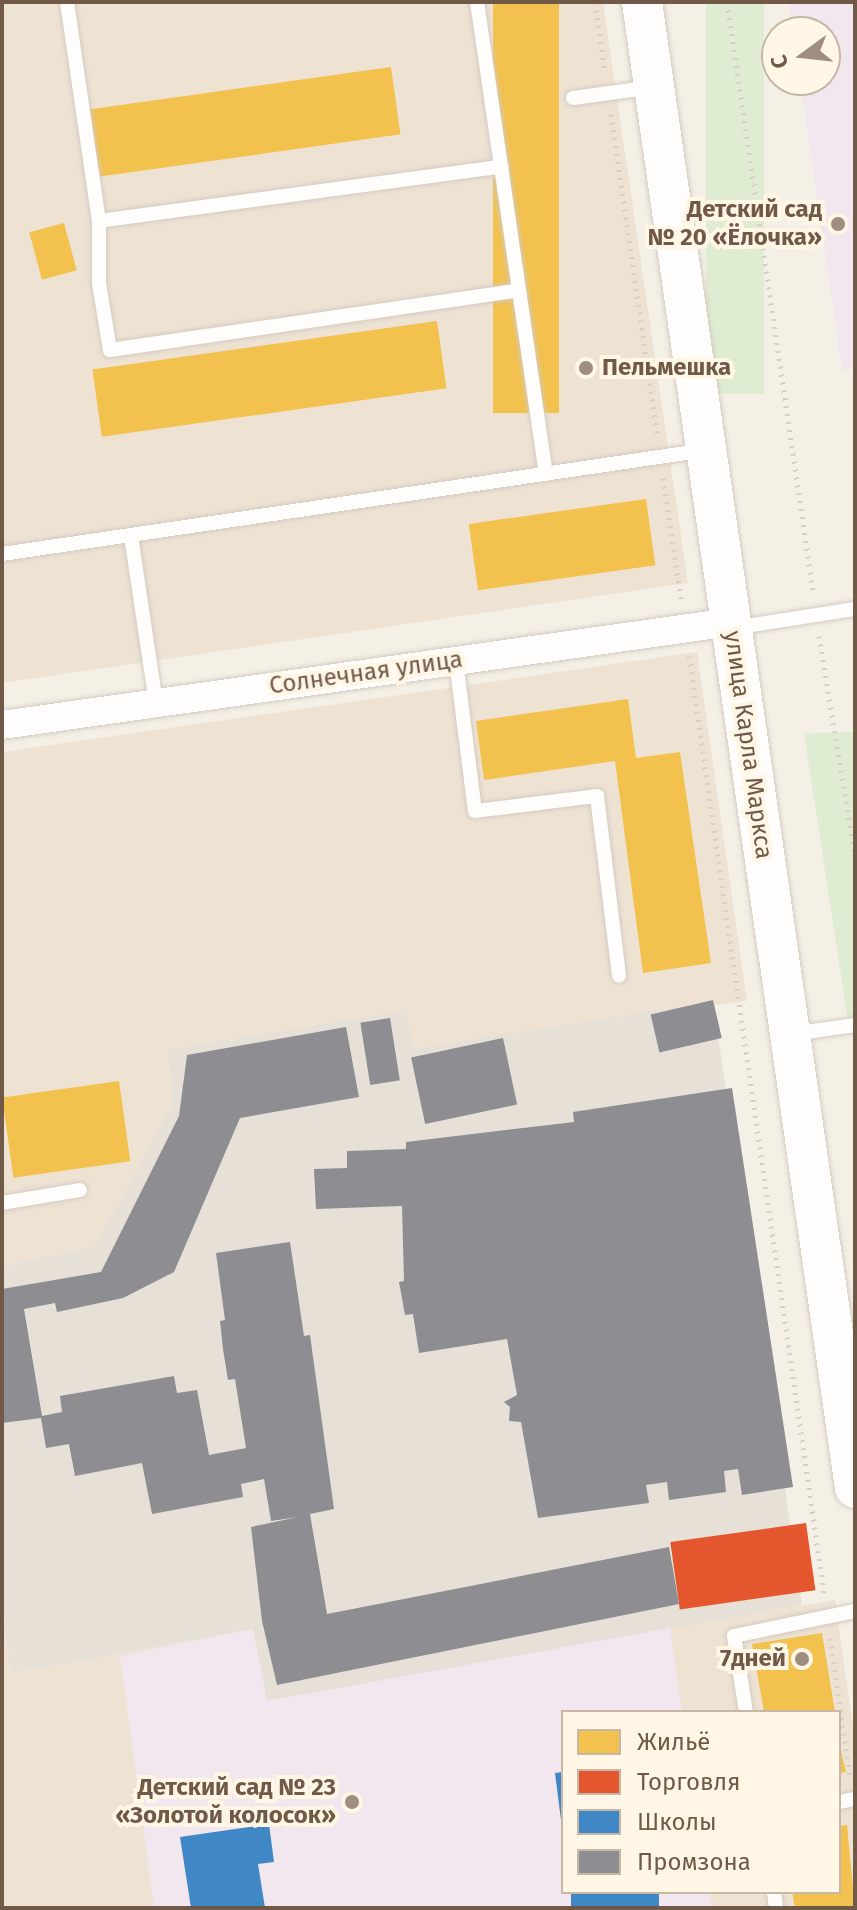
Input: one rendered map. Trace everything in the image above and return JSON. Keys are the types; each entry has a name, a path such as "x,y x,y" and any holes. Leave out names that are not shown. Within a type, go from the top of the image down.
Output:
{"street":[{"name":"улица Карла Маркса","path":"642,2 855,1488"},
{"name":"Солнечная улица","path":"2,725 685,628 731,626"}],"lane":[{"path":"67,2 99,221 99,283 110,350 519,290"},
{"path":"477,2 546,474"},
{"path":"573,98 654,87"},
{"path":"493,109 509,108"},
{"path":"99,221 501,167"},
{"path":"2,554 706,450"},
{"path":"131,536 156,703"},
{"path":"731,626 855,609"},
{"path":"456,661 475,811 597,796 619,976"},
{"path":"790,1035 855,1025"},
{"path":"2,1203 80,1190"},
{"path":"746,1710 734,1636 855,1611"}],"path":[{"path":"595,2 838,1710"},
{"path":"727,2 816,615 855,856"},
{"path":"841,1733 849,1800"}],"shaded area":[{"path":"2,2 603,2 688,583 2,683"},
{"name":"Детский сад № 20 «Ёлочка»","path":"789,2 855,2 855,368 842,370 802,96 841,96 841,16 791,16"},
{"path":"697,652 747,1001 415,1048 405,1010 167,1051 173,1102 95,1246 2,1266 2,752"},
{"path":"713,1002 802,1605 266,1701 253,1629 11,1674 2,1601 2,1266 95,1246 173,1102 167,1050 405,1010 415,1048"},
{"name":"Детский сад № 23 «Золотой колосок»","path":"835,1600 855,1741 855,1908 2,1908 2,1601 12,1674 253,1629 553,1646"},
{"name":"Детский сад № 23 «Золотой колосок»","path":"670,1628 682,1710 561,1710 561,1894 709,1894 712,1908 154,1908 120,1656 253,1629 267,1701"}],"green space":[{"path":"706,2 764,2 764,16 761,16 761,96 764,96 764,394 706,394"},
{"path":"855,732 855,1021 848,1022 804,733"}],"building: Жильё":[{"path":"493,2 559,2 559,413 493,413"},
{"path":"391,67 400,134 96,177 87,110"},
{"path":"64,223 77,270 42,280 29,232"},
{"path":"437,321 446,388 102,437 92,369"},
{"path":"646,499 655,565 478,590 469,524"},
{"path":"628,699 636,758 680,752 711,963 643,973 615,761 484,780 476,721"},
{"path":"119,1081 130,1161 13,1178 2,1097"},
{"path":"822,1633 835,1710 764,1710 752,1644"},
{"path":"841,1751 846,1772 841,1773"},
{"path":"847,1825 855,1908 795,1908 792,1894 841,1894 841,1826"}],"building: Торговля":[{"path":"806,1523 815,1590 680,1609 670,1542"}],"building: Школы":[{"path":"561,1772 561,1820 555,1773"},
{"path":"269,1824 274,1862 258,1864 265,1908 191,1908 180,1837"},
{"path":"571,1894 659,1894 659,1908 571,1908"}],"building: Промзона":[{"path":"713,1000 722,1038 659,1052 651,1014"},
{"path":"390,1018 400,1080 370,1085 360,1023"},
{"path":"346,1027 359,1097 240,1118 174,1272 123,1298 57,1312 55,1303 24,1309 42,1416 62,1412 60,1396 174,1376 177,1393 197,1390 209,1455 246,1448 235,1379 228,1380 223,1349 220,1321 225,1320 216,1253 290,1242 304,1336 310,1335 334,1509 310,1514 327,1614 669,1547 679,1604 277,1685 262,1621 251,1527 298,1517 271,1521 264,1479 241,1484 243,1497 152,1514 142,1463 75,1476 69,1444 46,1448 41,1418 2,1423 2,1289 101,1272 179,1116 187,1055"},
{"path":"503,1038 517,1105 425,1124 411,1058"},
{"path":"732,1088 793,1487 742,1495 738,1469 724,1471 726,1492 669,1500 667,1482 646,1485 649,1503 538,1518 521,1422 509,1421 510,1407 504,1402 517,1395 507,1339 419,1353 413,1314 405,1315 399,1282 404,1281 402,1206 316,1209 314,1169 347,1168 347,1151 406,1149 406,1142 574,1122 573,1112"}],"place":[{"name":"Детский сад № 20 «Ёлочка»","path":"838,224"},
{"name":"Пельмешка","path":"586,368"},
{"name":"7дней","path":"802,1659"},
{"name":"Детский сад № 23 «Золотой колосок»","path":"352,1802"}]}
